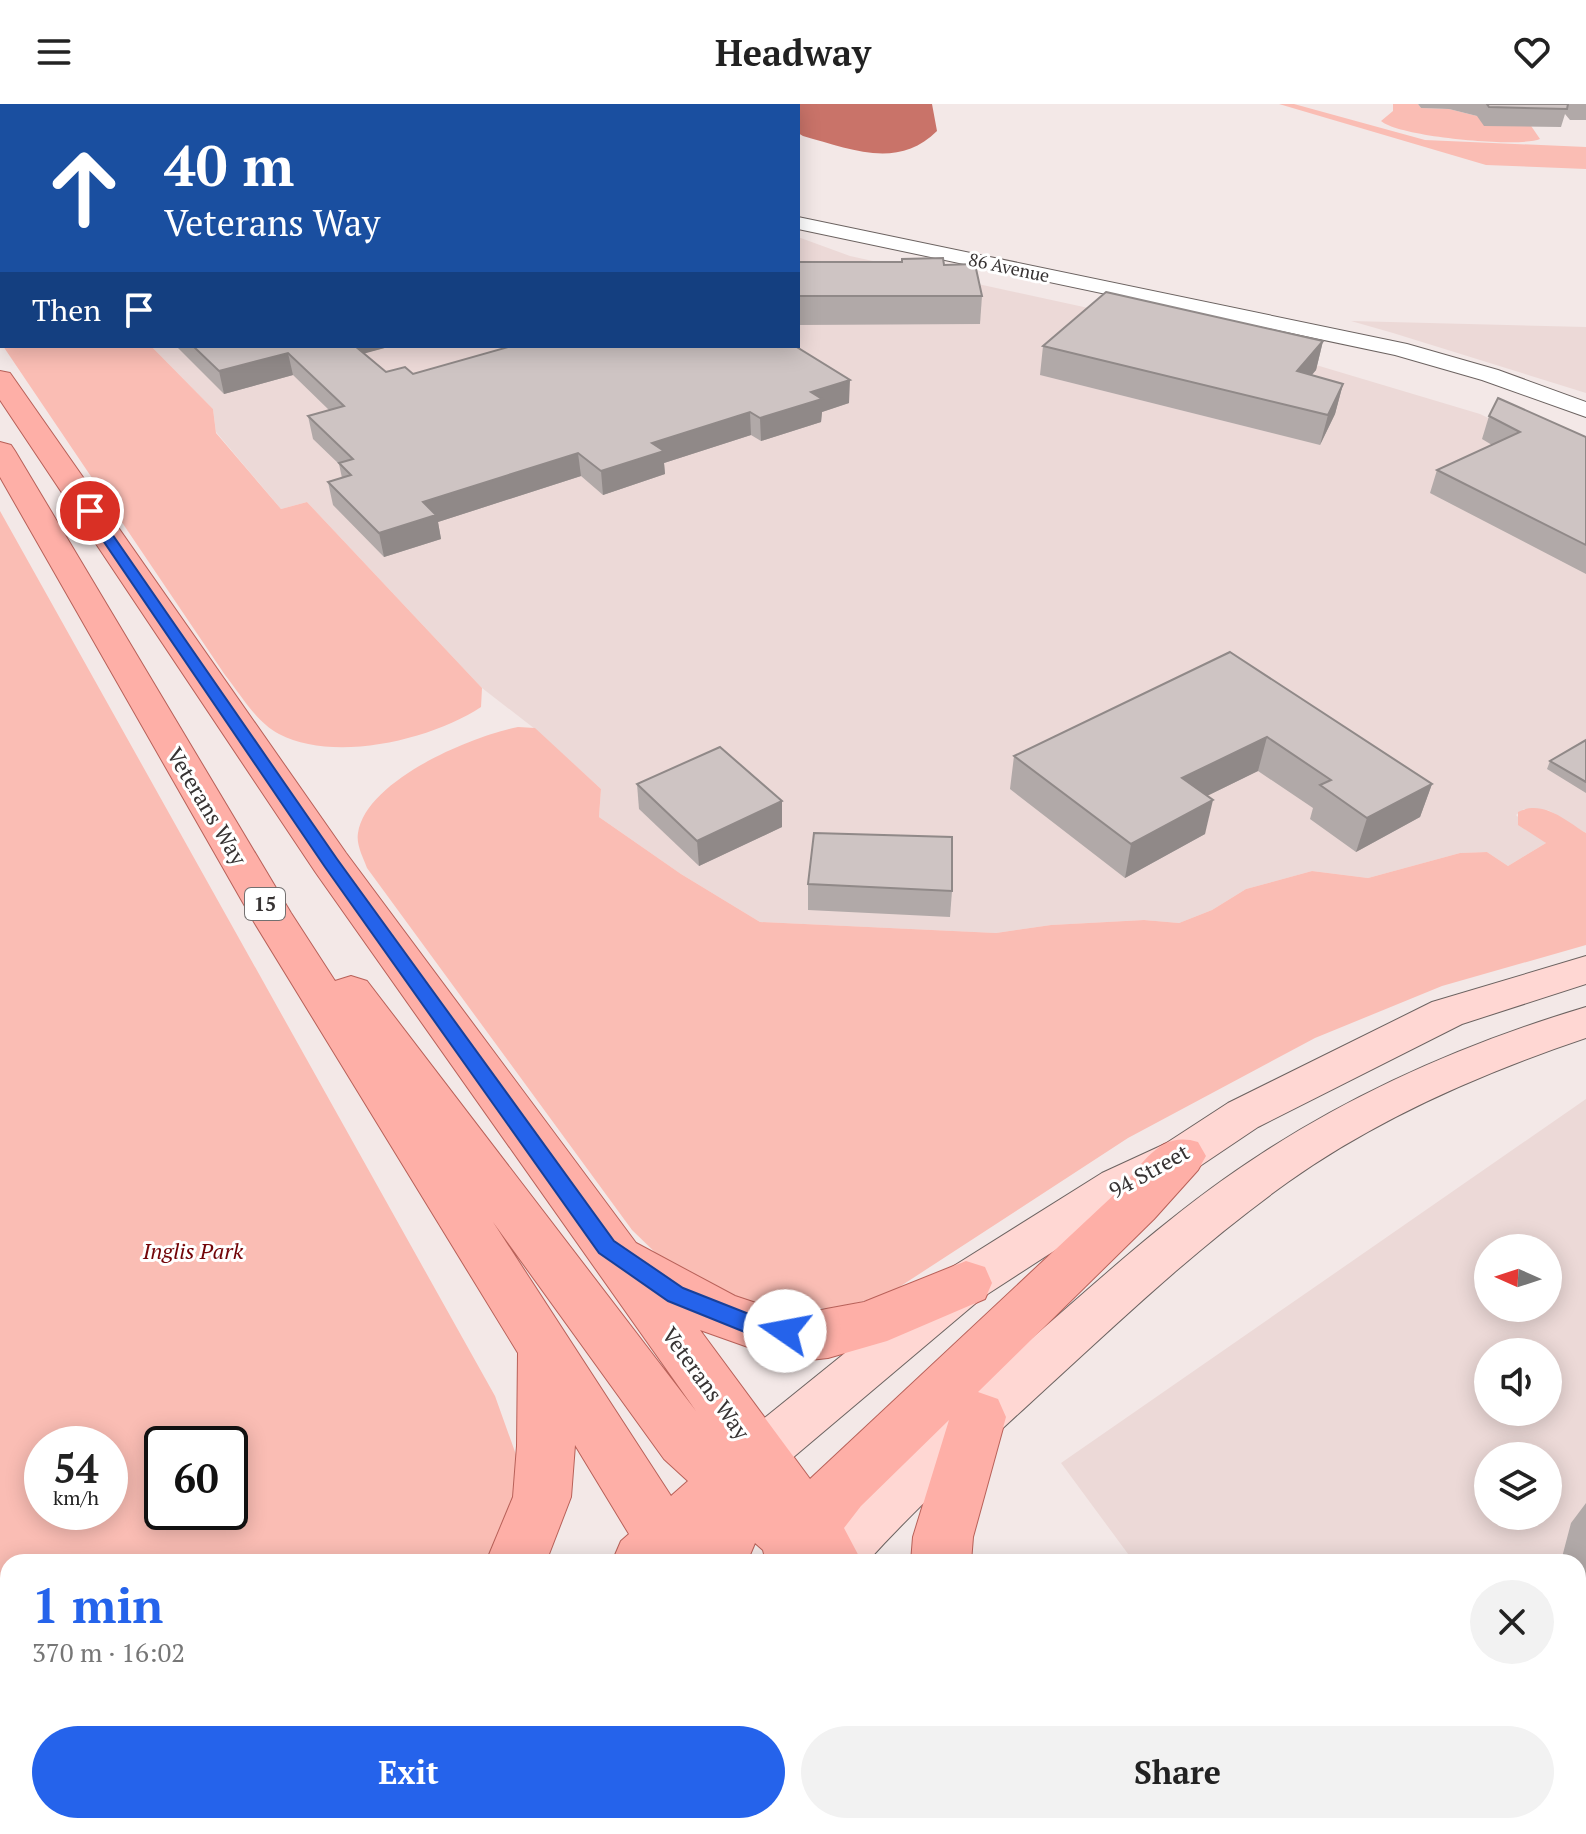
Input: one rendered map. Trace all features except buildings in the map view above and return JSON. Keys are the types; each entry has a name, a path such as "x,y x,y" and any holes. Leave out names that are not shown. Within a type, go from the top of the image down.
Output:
{"main road":[{"name":"Veterans Way","path":"0,379 251,748 607,1247 745,1477"},
{"name":"Veterans Way","path":"0,451 275,922 678,1554"},
{"path":"275,922 318,947 684,1441 745,1477 814,1553"},
{"name":"94 Street","path":"745,1477 966,1283 1118,1186 1181,1156 1243,1115 1447,1013 1586,970"},
{"path":"814,1553 978,1417 1136,1276 1237,1194 1341,1128 1402,1097 1509,1047 1586,1022"},
{"path":"814,1553 840,1487 1136,1205 1181,1156"},
{"path":"607,1247 676,1294 757,1328 812,1336 868,1324 966,1283"},
{"path":"519,1554 542,1497 546,1446 545,1348"},
{"path":"942,1554 943,1537 978,1417"},
{"path":"684,1554 745,1477"}],"street":[{"name":"86 Avenue","path":"800,223 1220,313 1293,324 1399,349 1490,375 1586,410"},
{"name":"86 Avenue","path":"1220,313 1466,384 1586,429"}],"shaded area":[{"path":"800,104 932,104 937,131 922,143 890,153 856,150 800,134"},
{"path":"800,238 850,256 1226,338 1480,414 1586,466 1586,833 1548,810 1524,809 1516,815 1546,843 1508,866 1487,852 1460,853 1368,878 1312,871 1246,889 1212,910 1179,923 1144,920 1051,925 996,933 760,922 681,874 599,817 601,789 535,729 482,688 307,502 281,509 216,432 213,409 153,348 800,348"},
{"path":"1351,321 1586,327 1586,393 1393,333"},
{"path":"1586,1099 1586,1554 1128,1554 1061,1463"}],"green space":[{"path":"1279,104 1294,104 1425,140 1586,147 1586,169 1486,165"},
{"path":"1393,104 1418,104 1421,108 1449,109 1477,116 1525,117 1540,139 1486,141 1411,132 1381,121 1393,111"},
{"path":"4,348 153,348 213,409 216,433 281,509 307,502 482,688 481,707 460,719 410,738 382,744 327,747 301,743 271,729 225,675"},
{"name":"Inglis Park","path":"0,511 495,1396 519,1463 508,1533 498,1554 0,1554"},
{"path":"518,727 535,728 601,789 599,817 681,874 760,922 996,933 1051,925 1144,920 1179,923 1212,910 1246,889 1312,871 1368,878 1460,853 1487,852 1508,866 1546,843 1518,825 1518,812 1536,808 1554,813 1586,833 1586,945 1442,986 1315,1038 1128,1138 887,1295 835,1308 796,1309 743,1300 665,1262 632,1230 367,868 358,833 365,814 380,795 400,779 449,751"}],"route":[{"path":"90,511 331,863 607,1247 676,1294 757,1328 785,1331"}]}
